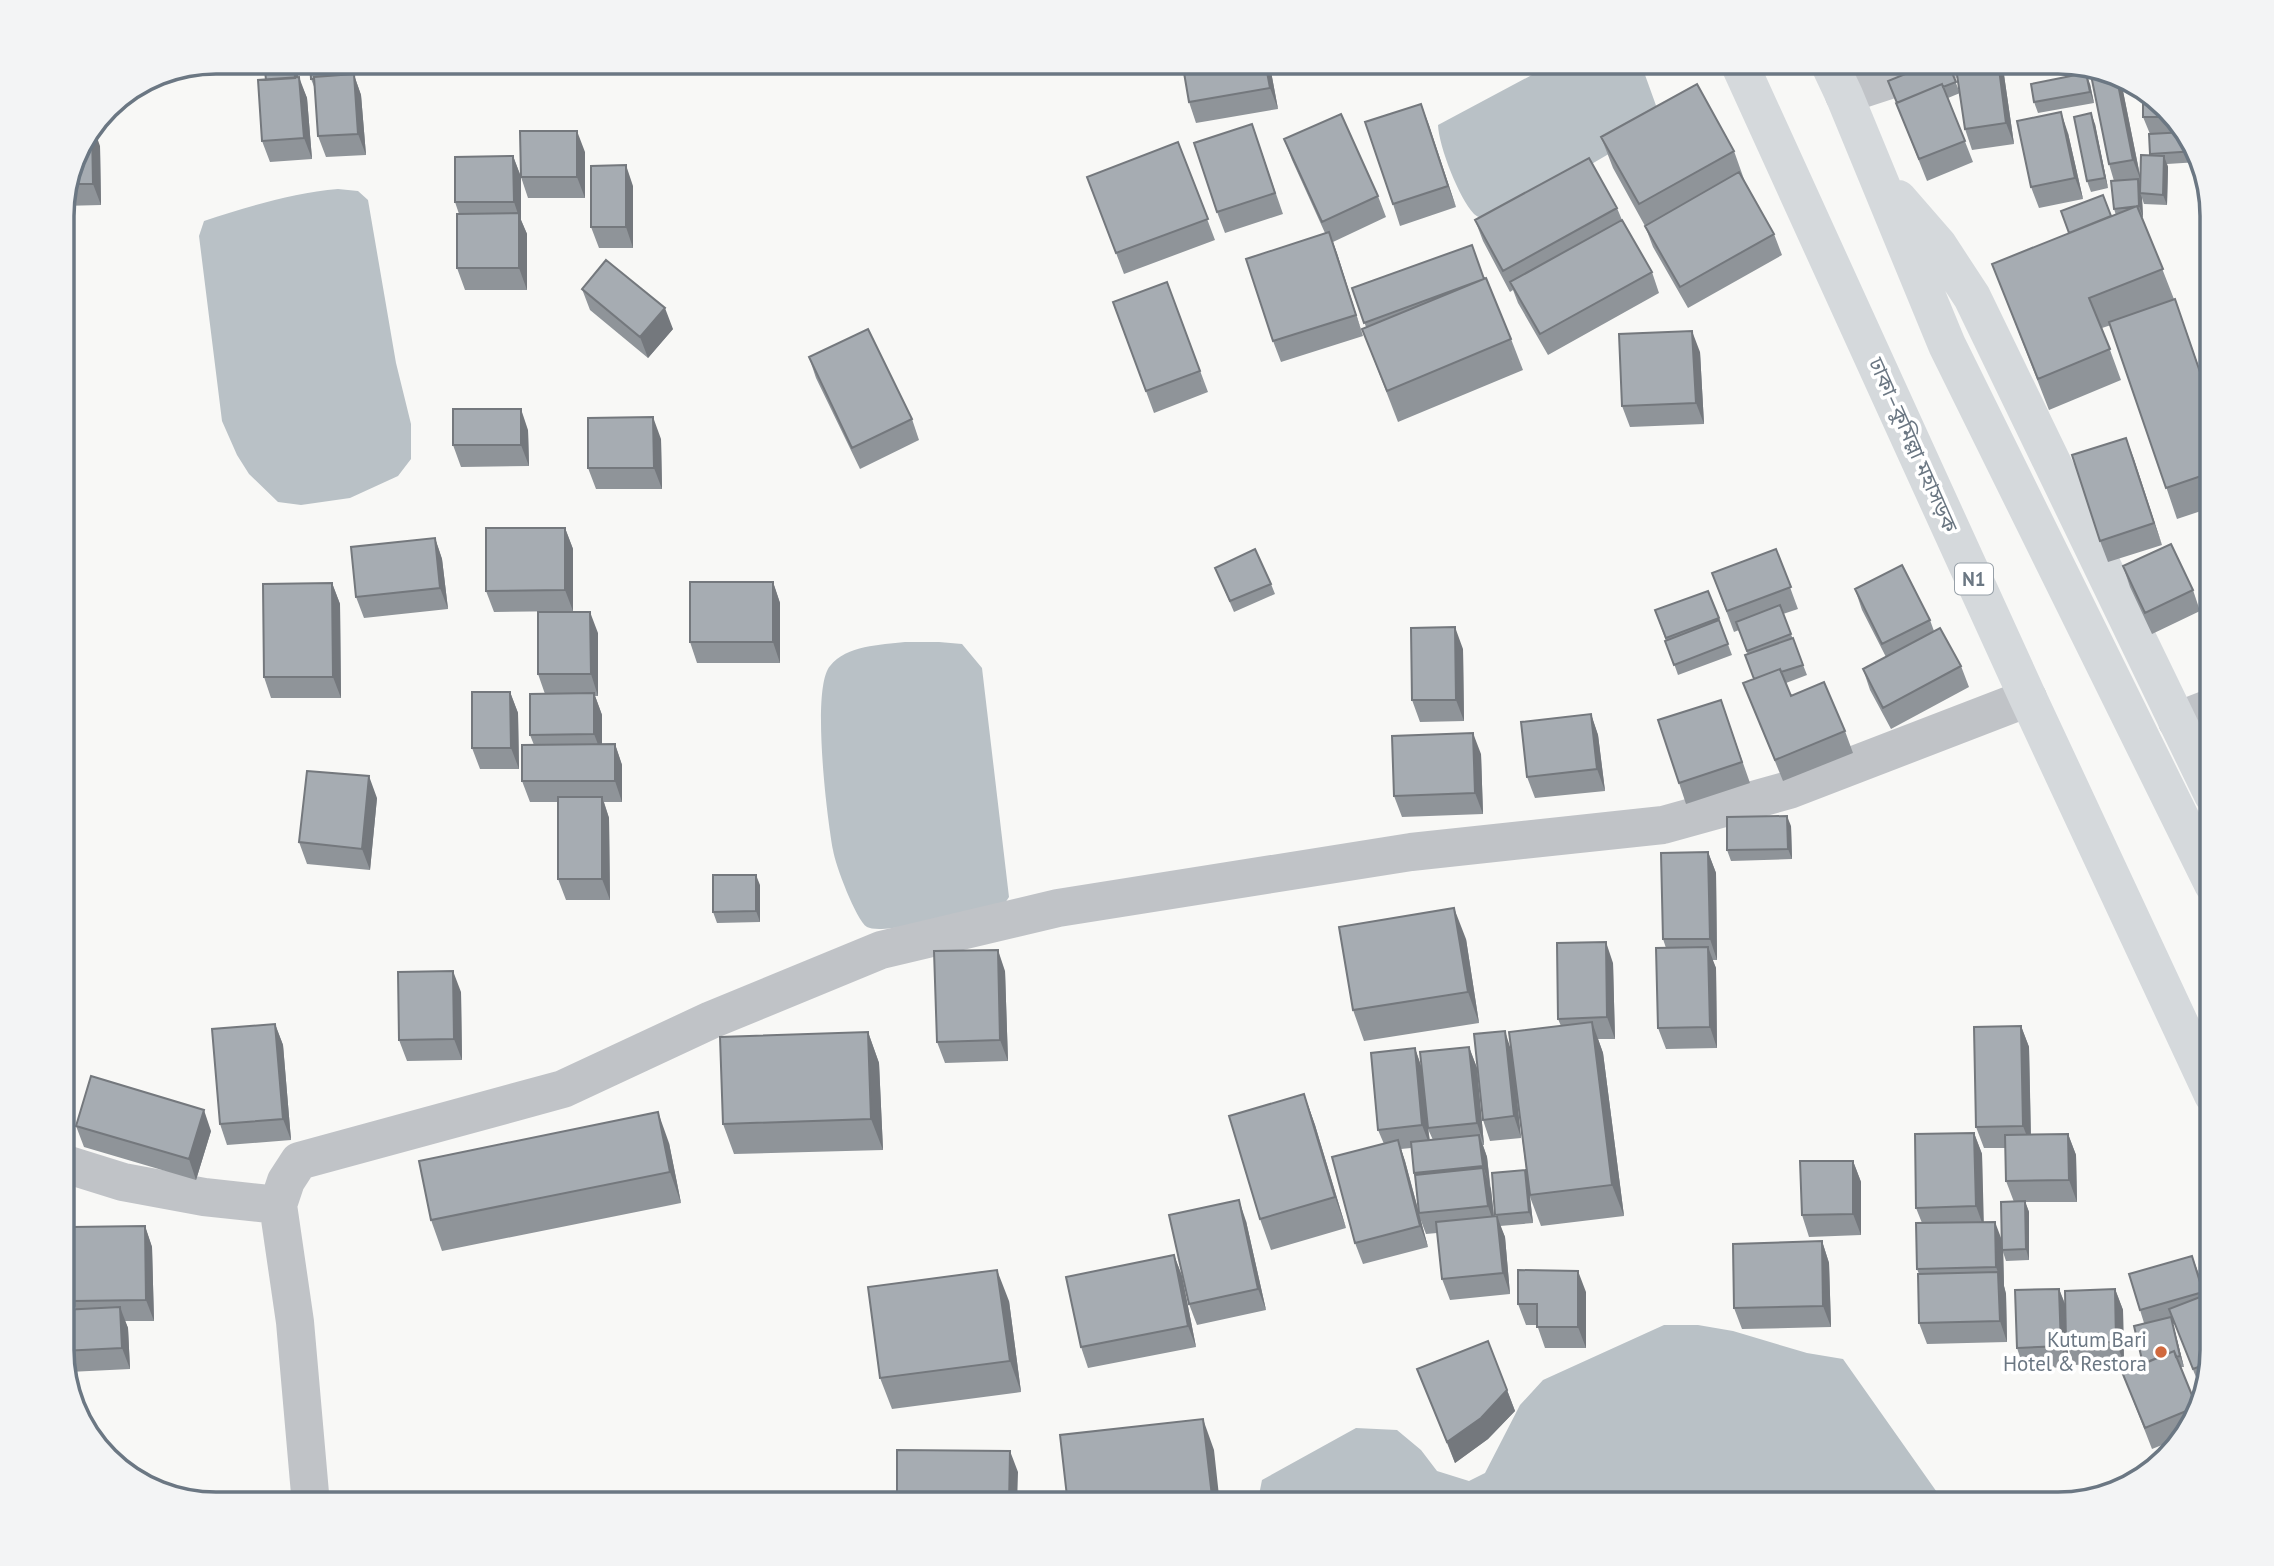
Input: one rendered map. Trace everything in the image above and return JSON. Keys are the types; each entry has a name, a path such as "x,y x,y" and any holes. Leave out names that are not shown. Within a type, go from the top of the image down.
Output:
{"highway":[{"name":"ঢাকা–কুমিল্লা মহাসড়ক","path":"1744,74 2028,698 2200,1067"},
{"path":"1834,74 1947,345 2200,858"},
{"path":"1878,176 1938,245 1972,297 2200,768"}],"street":[{"path":"1844,95 1908,74"},
{"path":"310,1492 295,1322 278,1205 286,1181 299,1161 563,1089 711,1020 881,950 1072,906 1411,852 1663,825 1789,790 2028,698"},
{"path":"2177,721 2200,712"},
{"path":"74,1167 123,1182 204,1197 278,1205"}],"shaded area":[{"path":"1534,74 1645,74 1660,124 1501,217 1487,219 1474,214 1462,196 1442,146 1438,125"},
{"path":"338,189 358,191 368,200 396,363 411,424 411,459 398,476 350,498 301,505 278,502 249,474 222,421 199,236 204,221 287,197"},
{"path":"905,642 962,644 982,668 1009,897 1003,906 911,926 876,929 867,927 857,914 835,857 830,834 822,754 824,679 830,666 845,654 864,647"},
{"path":"1664,1325 1698,1325 1733,1331 1807,1353 1843,1359 1937,1492 1260,1492 1262,1480 1356,1428 1397,1430 1421,1450 1437,1471 1469,1481 1485,1473 1520,1405 1543,1380"}],"building":[{"path":"265,74 295,74 295,78 266,80"},
{"path":"311,74 351,74 314,77 311,79"},
{"path":"354,74 358,134 318,136 314,77"},
{"path":"1184,74 1267,74 1270,88 1189,102"},
{"path":"1905,74 1953,74 1956,82 1943,87 1942,84 1897,103 1888,81"},
{"path":"1957,74 2000,74 2006,123 1965,129"},
{"path":"2076,75 2086,76 2090,92 2034,102 2031,84"},
{"path":"299,77 304,138 262,141 258,80"},
{"path":"2092,78 2119,87 2133,160 2109,164"},
{"path":"1697,84 1734,151 1639,204 1601,137"},
{"path":"1942,84 1965,141 1919,159 1896,103"},
{"path":"2143,102 2161,117 2143,117"},
{"path":"1421,104 1448,186 1393,204 1365,122"},
{"path":"2061,112 2075,178 2031,187 2017,121"},
{"path":"2091,113 2105,178 2087,181 2074,117"},
{"path":"1341,114 1378,196 1322,222 1284,139"},
{"path":"1252,124 1275,193 1217,212 1194,143"},
{"path":"520,131 577,131 577,177 521,177"},
{"path":"2173,133 2185,152 2150,154 2149,134"},
{"path":"1178,142 1208,219 1116,253 1087,177"},
{"path":"92,145 93,184 77,184"},
{"path":"2141,155 2164,156 2163,195 2140,193"},
{"path":"513,156 514,202 455,202 455,157"},
{"path":"1589,158 1617,208 1503,271 1475,220"},
{"path":"626,165 626,227 591,227 591,166"},
{"path":"1739,172 1774,234 1680,287 1645,226"},
{"path":"2138,179 2139,206 2114,209 2111,181"},
{"path":"2103,195 2111,216 2069,233 2061,211"},
{"path":"2137,206 2163,269 2089,298 2110,349 2038,379 1992,264"},
{"path":"519,213 519,268 457,268 457,214"},
{"path":"1622,220 1652,272 1540,334 1510,282"},
{"path":"1329,232 1356,315 1273,341 1246,259"},
{"path":"1472,245 1484,279 1364,323 1352,288"},
{"path":"606,260 665,308 640,337 582,289"},
{"path":"1486,278 1511,339 1387,391 1362,329"},
{"path":"1167,282 1200,371 1146,391 1113,302"},
{"path":"2175,299 2200,372 2200,476 2166,488 2109,322"},
{"path":"868,329 912,419 852,448 809,357"},
{"path":"1692,331 1696,403 1622,406 1619,334"},
{"path":"453,409 521,409 521,445 453,445"},
{"path":"653,417 654,468 588,468 588,418"},
{"path":"2126,438 2154,523 2100,541 2072,455"},
{"path":"486,528 565,528 565,590 486,591"},
{"path":"435,538 440,588 356,597 351,547"},
{"path":"2171,544 2193,590 2145,613 2123,566"},
{"path":"1255,549 1271,584 1230,601 1215,568"},
{"path":"1776,549 1791,587 1727,611 1712,573"},
{"path":"1902,565 1930,620 1882,644 1855,589"},
{"path":"690,582 773,582 773,642 690,642"},
{"path":"332,583 333,677 264,677 263,584"},
{"path":"1708,591 1719,618 1666,638 1655,610"},
{"path":"1780,605 1791,634 1747,651 1736,622"},
{"path":"538,612 590,612 591,674 538,674"},
{"path":"1719,620 1728,644 1674,665 1665,641"},
{"path":"1455,627 1456,700 1412,700 1411,628"},
{"path":"1940,628 1961,666 1883,708 1863,669"},
{"path":"1793,638 1803,665 1781,672 1780,669 1754,679 1745,655"},
{"path":"1780,669 1791,696 1824,682 1845,731 1775,760 1743,683"},
{"path":"472,692 510,692 511,748 472,748"},
{"path":"594,693 594,734 530,735 530,694"},
{"path":"1721,700 1742,762 1679,783 1658,720"},
{"path":"1591,714 1597,769 1527,777 1521,722"},
{"path":"1473,733 1475,793 1394,796 1392,736"},
{"path":"615,744 615,781 522,781 522,745"},
{"path":"307,771 369,776 362,849 299,842"},
{"path":"558,797 602,797 602,879 558,879"},
{"path":"1787,816 1788,849 1727,850 1727,817"},
{"path":"1708,852 1710,939 1663,939 1661,853"},
{"path":"713,875 756,875 756,911 713,912"},
{"path":"1454,908 1468,992 1353,1010 1339,927"},
{"path":"1606,942 1607,1017 1558,1019 1557,943"},
{"path":"1708,947 1710,1027 1658,1028 1656,948"},
{"path":"998,950 1000,1040 937,1042 934,951"},
{"path":"453,971 454,1039 399,1040 398,972"},
{"path":"1592,1022 1612,1185 1530,1195 1509,1032"},
{"path":"275,1024 283,1119 220,1124 212,1029"},
{"path":"2021,1026 2023,1126 1976,1127 1974,1027"},
{"path":"1505,1031 1514,1116 1483,1120 1474,1034"},
{"path":"868,1032 871,1119 723,1124 720,1037"},
{"path":"1469,1047 1477,1123 1428,1128 1420,1052"},
{"path":"1415,1048 1422,1125 1378,1130 1371,1053"},
{"path":"91,1076 204,1110 189,1159 76,1126"},
{"path":"1304,1094 1335,1197 1260,1219 1229,1116"},
{"path":"658,1112 670,1172 431,1220 419,1161"},
{"path":"1974,1133 1976,1206 1916,1208 1915,1134"},
{"path":"2068,1134 2069,1180 2006,1181 2005,1135"},
{"path":"1479,1135 1483,1166 1414,1173 1411,1142"},
{"path":"1398,1140 1420,1226 1355,1243 1332,1157"},
{"path":"1800,1161 1853,1161 1853,1214 1802,1215"},
{"path":"1483,1168 1488,1206 1419,1213 1415,1175"},
{"path":"1525,1170 1529,1212 1495,1215 1492,1173"},
{"path":"1239,1200 1258,1289 1189,1304 1169,1215"},
{"path":"2025,1201 2026,1249 2002,1250 2001,1202"},
{"path":"1497,1216 1503,1273 1442,1279 1436,1222"},
{"path":"1995,1222 1996,1267 1917,1269 1916,1223"},
{"path":"145,1226 146,1300 74,1301 74,1227"},
{"path":"1822,1241 1823,1306 1734,1308 1733,1244"},
{"path":"1174,1255 1188,1326 1081,1347 1066,1277"},
{"path":"2192,1256 2200,1282 2200,1293 2140,1310 2129,1274"},
{"path":"997,1270 1010,1361 880,1378 868,1287"},
{"path":"1518,1270 1578,1271 1578,1327 1537,1327 1537,1304 1518,1304"},
{"path":"1998,1272 2000,1321 1919,1323 1918,1274"},
{"path":"2059,1289 2061,1346 2017,1348 2015,1290"},
{"path":"2115,1289 2116,1342 2066,1343 2065,1291"},
{"path":"2200,1297 2199,1367 2193,1369 2169,1309"},
{"path":"120,1307 122,1348 74,1350 74,1309"},
{"name":"Kutum Bari Hotel & Restora","path":"2171,1317 2180,1356 2176,1357 2174,1351 2143,1364 2134,1326"},
{"path":"1488,1341 1507,1390 1481,1418 1447,1442 1417,1369"},
{"path":"2174,1351 2193,1397 2187,1411 2145,1428 2122,1372"},
{"path":"1203,1419 1211,1492 1067,1492 1060,1435"},
{"path":"897,1450 1010,1451 1009,1492 897,1492"}],"place":[{"name":"Kutum Bari Hotel & Restora","path":"2161,1352"}]}
